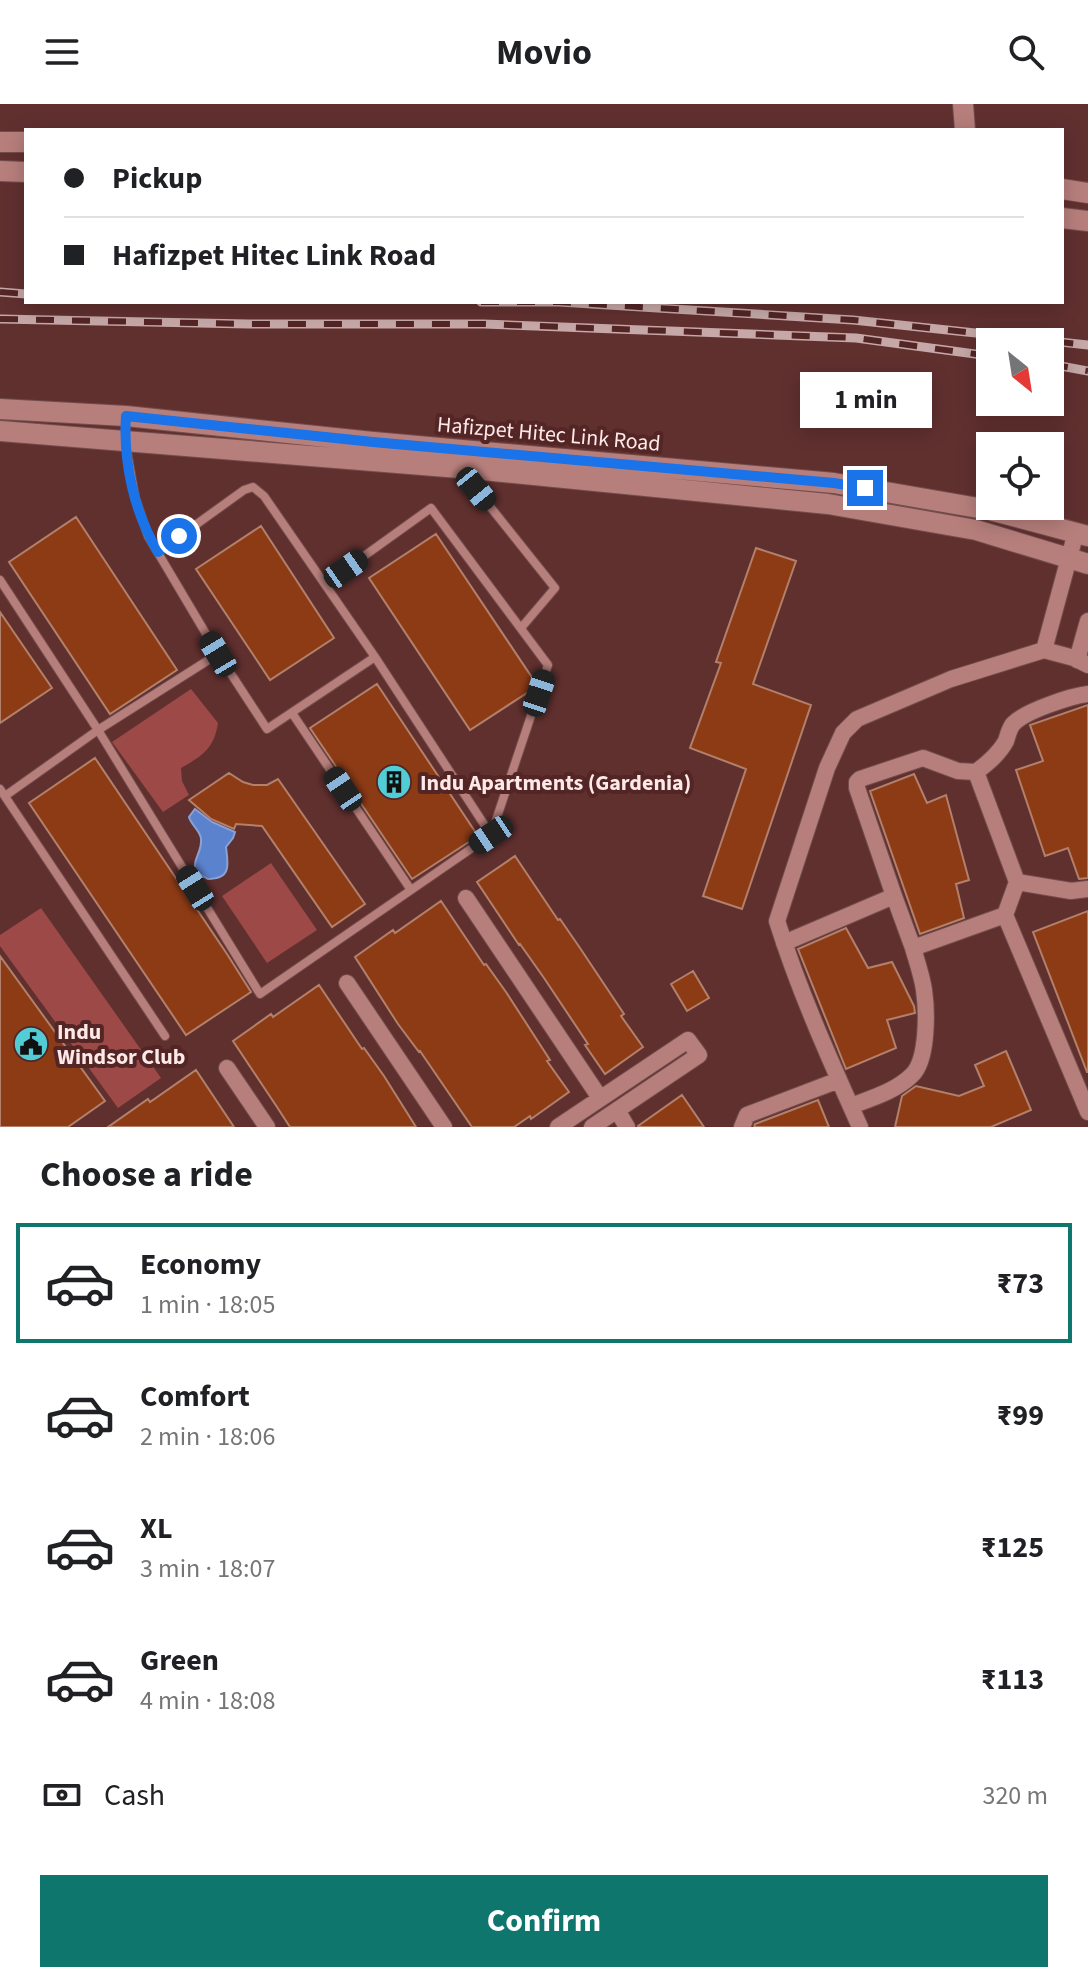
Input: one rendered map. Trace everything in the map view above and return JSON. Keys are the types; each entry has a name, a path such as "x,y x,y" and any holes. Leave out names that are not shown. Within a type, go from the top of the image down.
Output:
{"main road":[{"path":"963,104 965,128"},
{"path":"0,142 24,142"},
{"path":"0,171 24,172"},
{"path":"1064,189 1088,193"},
{"path":"1064,218 1088,221"},
{"name":"Hafizpet Hitec Link Road","path":"0,409 126,416 373,442 834,483 990,510 1082,534"},
{"path":"0,431 472,469 828,504 976,530 1078,561"}],"street":[{"path":"1044,650 1078,561 1082,534"},
{"path":"860,1127 777,921 827,768 843,733 857,719 951,679 1044,650 1083,662 1088,621"},
{"path":"851,1106 902,1084 916,1072 923,1058 925,1042 924,992 913,948 857,782 923,758 958,771 976,772 999,752 1015,721 1027,714 1088,694"},
{"path":"976,772 1017,882 1005,915 1088,1113 1080,1127"},
{"path":"1017,882 1071,891 1088,889"},
{"path":"784,943 894,896"},
{"path":"466,898 600,1098"},
{"path":"913,948 1005,915"},
{"path":"347,983 444,1127"},
{"path":"558,1127 688,1040 699,1055 592,1127"},
{"path":"227,1068 267,1127"},
{"path":"742,1127 747,1115 839,1080"},
{"path":"617,1110 627,1127"}],"lane":[{"path":"126,416 125,441 135,497 148,536 267,729 375,657"},
{"path":"472,469 476,489 555,588 521,628"},
{"path":"158,552 244,490 253,487 264,496 375,657 491,835"},
{"path":"0,580 98,730 260,994 491,835 548,665 431,508 346,569"},
{"path":"165,1036 2,792 218,654"},
{"path":"292,713 411,890"}],"shaded area":[{"path":"191,689 218,723 216,732 206,751 181,768 182,781 189,795 163,812 112,742"},
{"path":"271,863 317,930 267,963 222,896"},
{"path":"41,908 161,1078 118,1108 0,946 0,935"}],"water":[{"path":"195,809 212,822 235,832 226,847 227,869 216,878 208,879 196,870 201,839 189,817"}],"building":[{"path":"76,517 177,670 110,714 9,562"},
{"path":"261,526 334,638 270,680 196,569"},
{"path":"436,534 535,682 533,689 470,730 369,578"},
{"path":"756,548 796,561 753,684 811,705 742,909 703,896 746,769 690,748 721,663 716,662"},
{"path":"0,612 52,688 0,723"},
{"name":"Indu Apartments (Gardenia)","path":"377,684 478,836 412,879 310,728"},
{"path":"1088,705 1088,878 1079,879 1068,848 1045,856 1016,770 1043,761 1030,725"},
{"path":"95,758 251,992 186,1035 29,803"},
{"path":"229,773 253,785 267,785 278,779 365,904 332,927 262,826 236,824 234,829 211,819 189,800"},
{"path":"914,774 927,803 946,795 969,880 956,884 964,918 920,934 870,791"},
{"path":"515,856 580,948 643,1047 605,1074 544,978 477,882"},
{"path":"441,901 506,992 569,1092 514,1127 472,1127 398,1024 355,957"},
{"path":"1088,911 1088,1072 1087,1072 1033,932"},
{"path":"846,928 868,968 892,962 915,1013 887,1020 896,1048 846,1069 798,949"},
{"name":"Indu Windsor Club","path":"0,956 105,1101 68,1127 0,1127"},
{"path":"693,971 709,998 687,1011 671,984"},
{"path":"319,985 416,1127 290,1127 233,1041"},
{"path":"1006,1051 1031,1110 991,1127 895,1127 902,1096 916,1086 959,1096 984,1086 975,1065"},
{"path":"196,1070 234,1127 108,1127 148,1099 150,1102"},
{"path":"682,1095 704,1127 638,1127 638,1126"},
{"path":"818,1100 829,1127 754,1127 755,1124"}],"railway":[{"path":"0,292 24,294"},
{"path":"592,304 853,320 1088,345"},
{"path":"0,319 248,324 484,324 856,338 976,354"},
{"path":"1064,367 1088,371"}],"place":[{"name":"Indu Apartments (Gardenia)","path":"394,782"},
{"name":"Indu Windsor Club","path":"31,1044"}],"route":[{"path":"179,536 158,552 148,536 135,497 125,441 126,416 865,488"}]}
